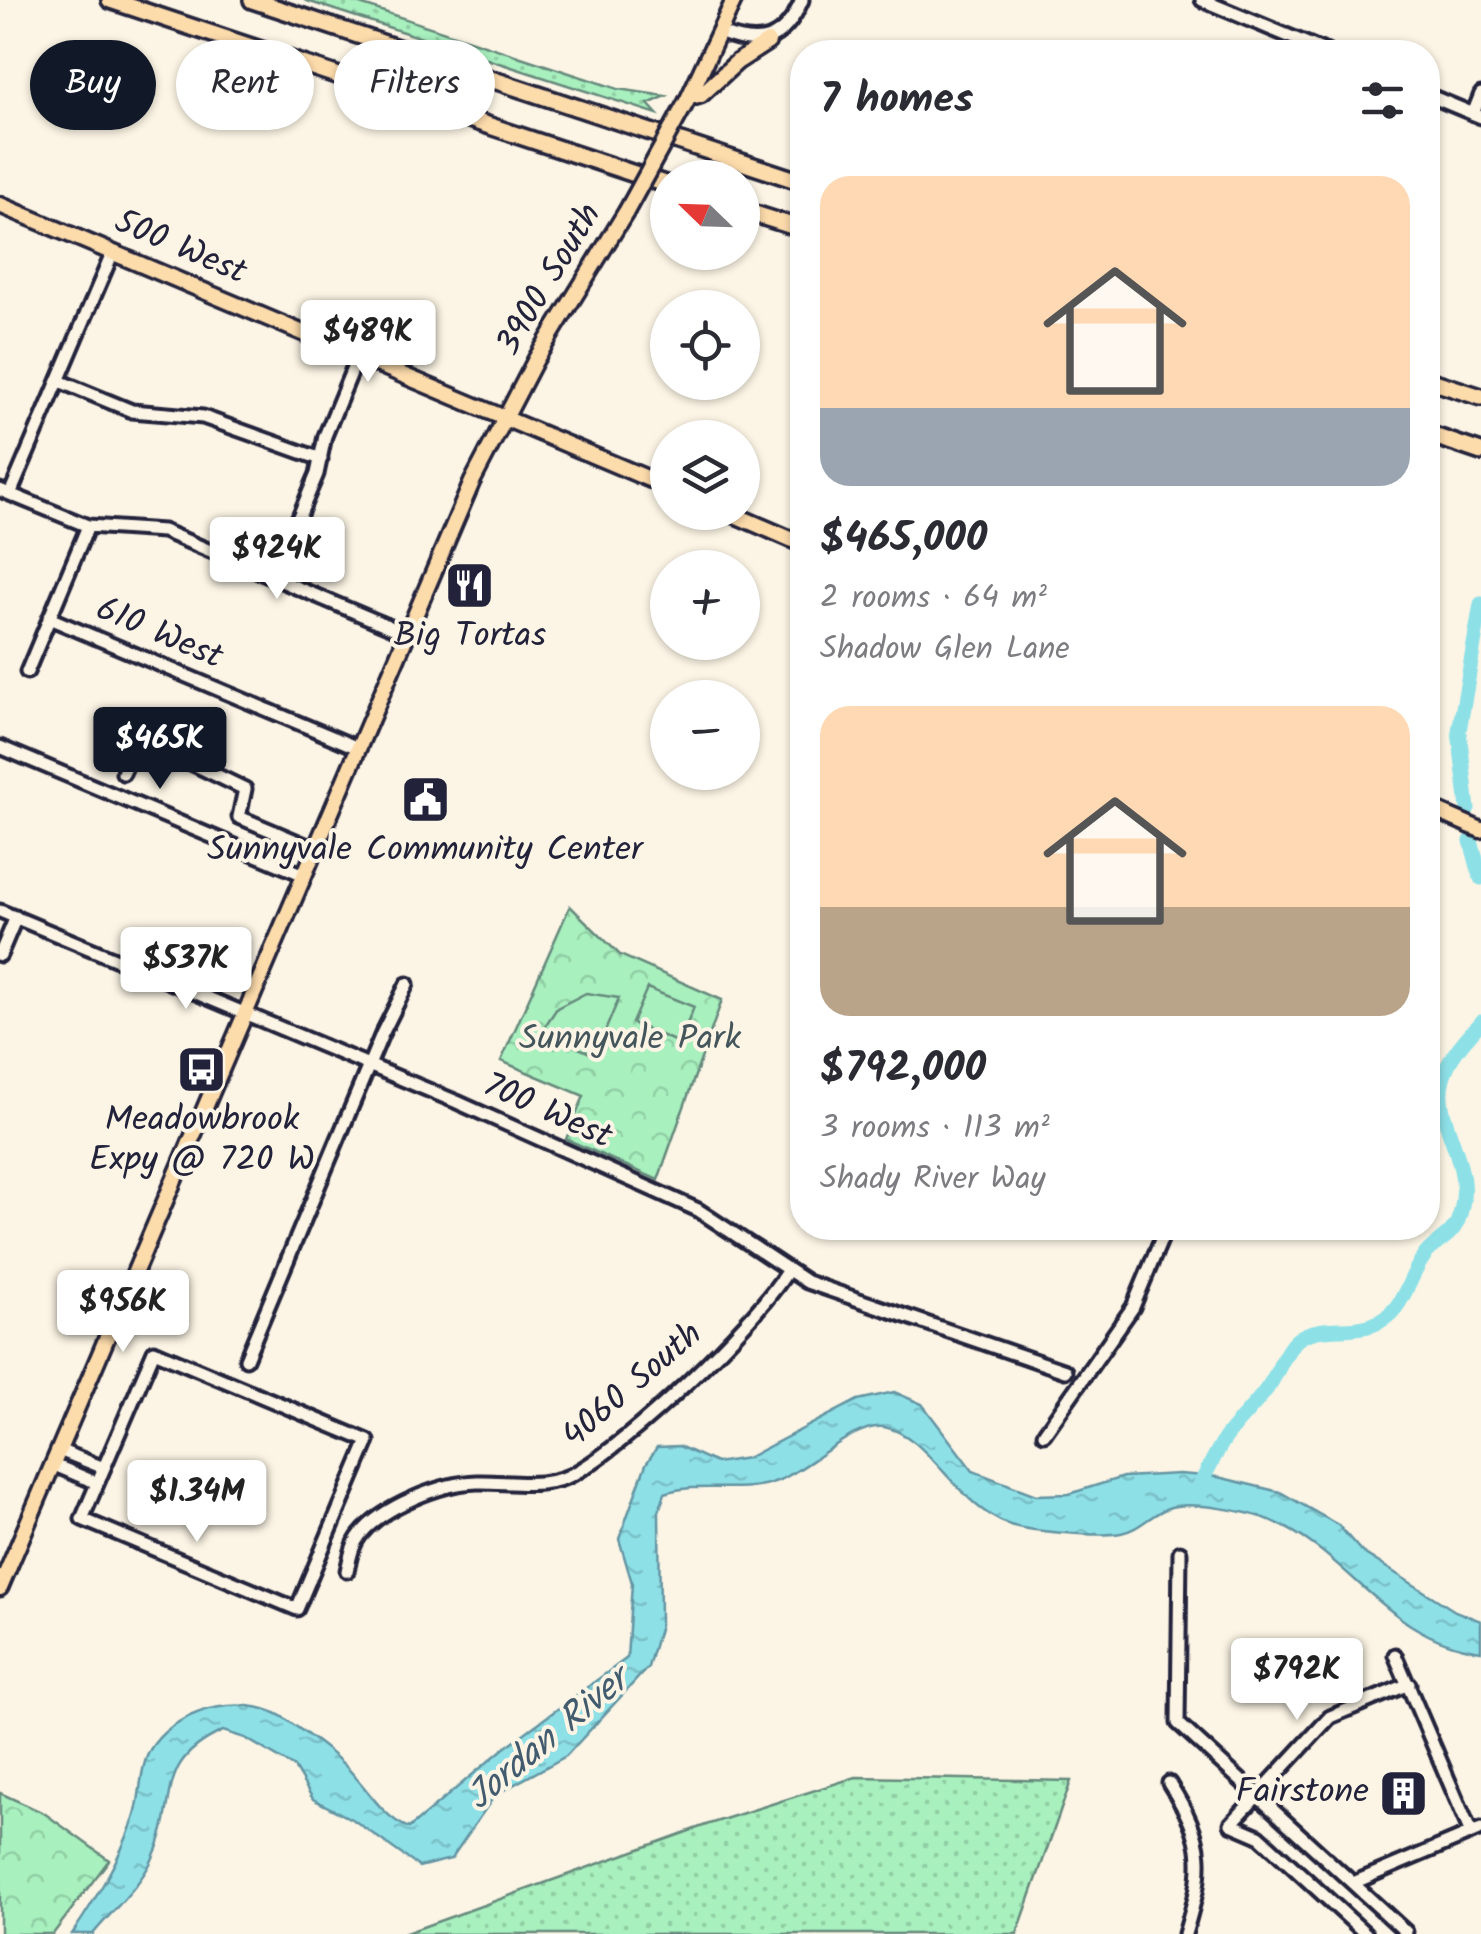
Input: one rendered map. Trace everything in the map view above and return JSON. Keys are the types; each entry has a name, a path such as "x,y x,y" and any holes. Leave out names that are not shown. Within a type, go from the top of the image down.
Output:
{"highway":[{"path":"110,0 650,179"},
{"path":"252,0 790,178"},
{"path":"760,216 790,225"},
{"path":"1440,384 1481,397"},
{"path":"1440,438 1481,452"}],"main road":[{"name":"3900 South","path":"0,1588 406,634 503,420 626,212 688,99 734,0"},
{"path":"688,99 701,95 736,62 768,42"},
{"name":"500 West","path":"1,208 650,480"},
{"path":"760,526 790,539"},
{"path":"1440,812 1481,830"}],"street":[{"path":"719,32 752,44 768,42 789,26 802,0"},
{"path":"1202,0 1298,40"},
{"path":"1440,100 1477,116 1481,94"},
{"path":"113,252 5,492 88,526 163,531 406,634"},
{"path":"274,578 358,356"},
{"path":"58,380 132,410 214,420 321,459"},
{"path":"27,672 88,526"},
{"name":"610 West","path":"50,618 358,748"},
{"path":"123,773 138,738 144,740 245,789 239,817 316,849"},
{"path":"0,746 304,875"},
{"name":"700 West","path":"0,910 698,1210 786,1273 857,1303 1065,1371"},
{"path":"0,955 16,917"},
{"path":"246,1360 368,1066 408,984"},
{"path":"1044,1434 1132,1307 1161,1240"},
{"name":"4060 South","path":"347,1570 361,1534 380,1516 416,1500 459,1484 547,1482 575,1474 689,1377 762,1308 786,1273"},
{"path":"154,1350 368,1441 297,1609 82,1519 104,1468 154,1350"},
{"path":"56,1457 104,1468"},
{"path":"56,1457 97,1483"},
{"path":"1180,1552 1178,1723 1406,1932"},
{"path":"1353,1883 1476,1831 1395,1656"},
{"path":"1366,1934 1259,1836 1231,1824 1330,1717 1408,1684"},
{"path":"1169,1783 1194,1826 1201,1856 1184,1934"}],"green space":[{"path":"304,0 348,0 469,40 428,40"},
{"path":"495,48 618,89 666,96 648,104 657,114 495,62"},
{"name":"Sunnyvale Park","path":"570,906 620,955 722,1000 658,1180 566,1139 584,1096 501,1061"},
{"path":"647,988 694,1007 679,1043 632,1023"},
{"path":"586,993 619,998 595,1055 541,1032 557,1008"},
{"path":"856,1777 1071,1781 1017,1934 403,1934 706,1825"},
{"path":"0,1793 44,1813 109,1860 53,1934 0,1934"}],"water":[{"name":"Jordan River","path":"894,1392 922,1404 973,1471 1036,1495 1069,1494 1123,1477 1179,1474 1218,1477 1280,1492 1338,1525 1362,1552 1455,1611 1481,1621 1481,1651 1448,1643 1394,1614 1325,1554 1272,1521 1190,1505 1168,1508 1121,1533 1022,1528 981,1509 901,1433 872,1427 777,1481 665,1493 659,1511 660,1625 648,1667 566,1756 495,1795 451,1859 419,1867 355,1821 313,1799 294,1767 245,1738 223,1731 201,1743 177,1770 160,1839 140,1880 93,1934 72,1934 128,1835 148,1753 181,1720 218,1707 257,1707 274,1713 333,1755 380,1807 409,1828 503,1749 627,1658 632,1583 619,1539 646,1464 657,1447 679,1446 716,1463 747,1458 858,1400"}],"waterway":[{"path":"1468,809 1459,731 1481,604"},
{"path":"1471,841 1481,878"},
{"path":"1197,1490 1226,1437 1265,1391 1293,1343 1306,1334 1363,1327 1383,1320 1398,1304 1425,1255 1457,1223 1463,1182 1443,1112 1443,1078 1449,1062 1481,1022"}],"place":[{"name":"Big Tortas","path":"470,585"},
{"name":"Sunnyvale Community Center","path":"425,799"},
{"name":"Meadowbrook Expy @ 720 W","path":"202,1069"},
{"name":"Fairstone","path":"1404,1793"}]}
